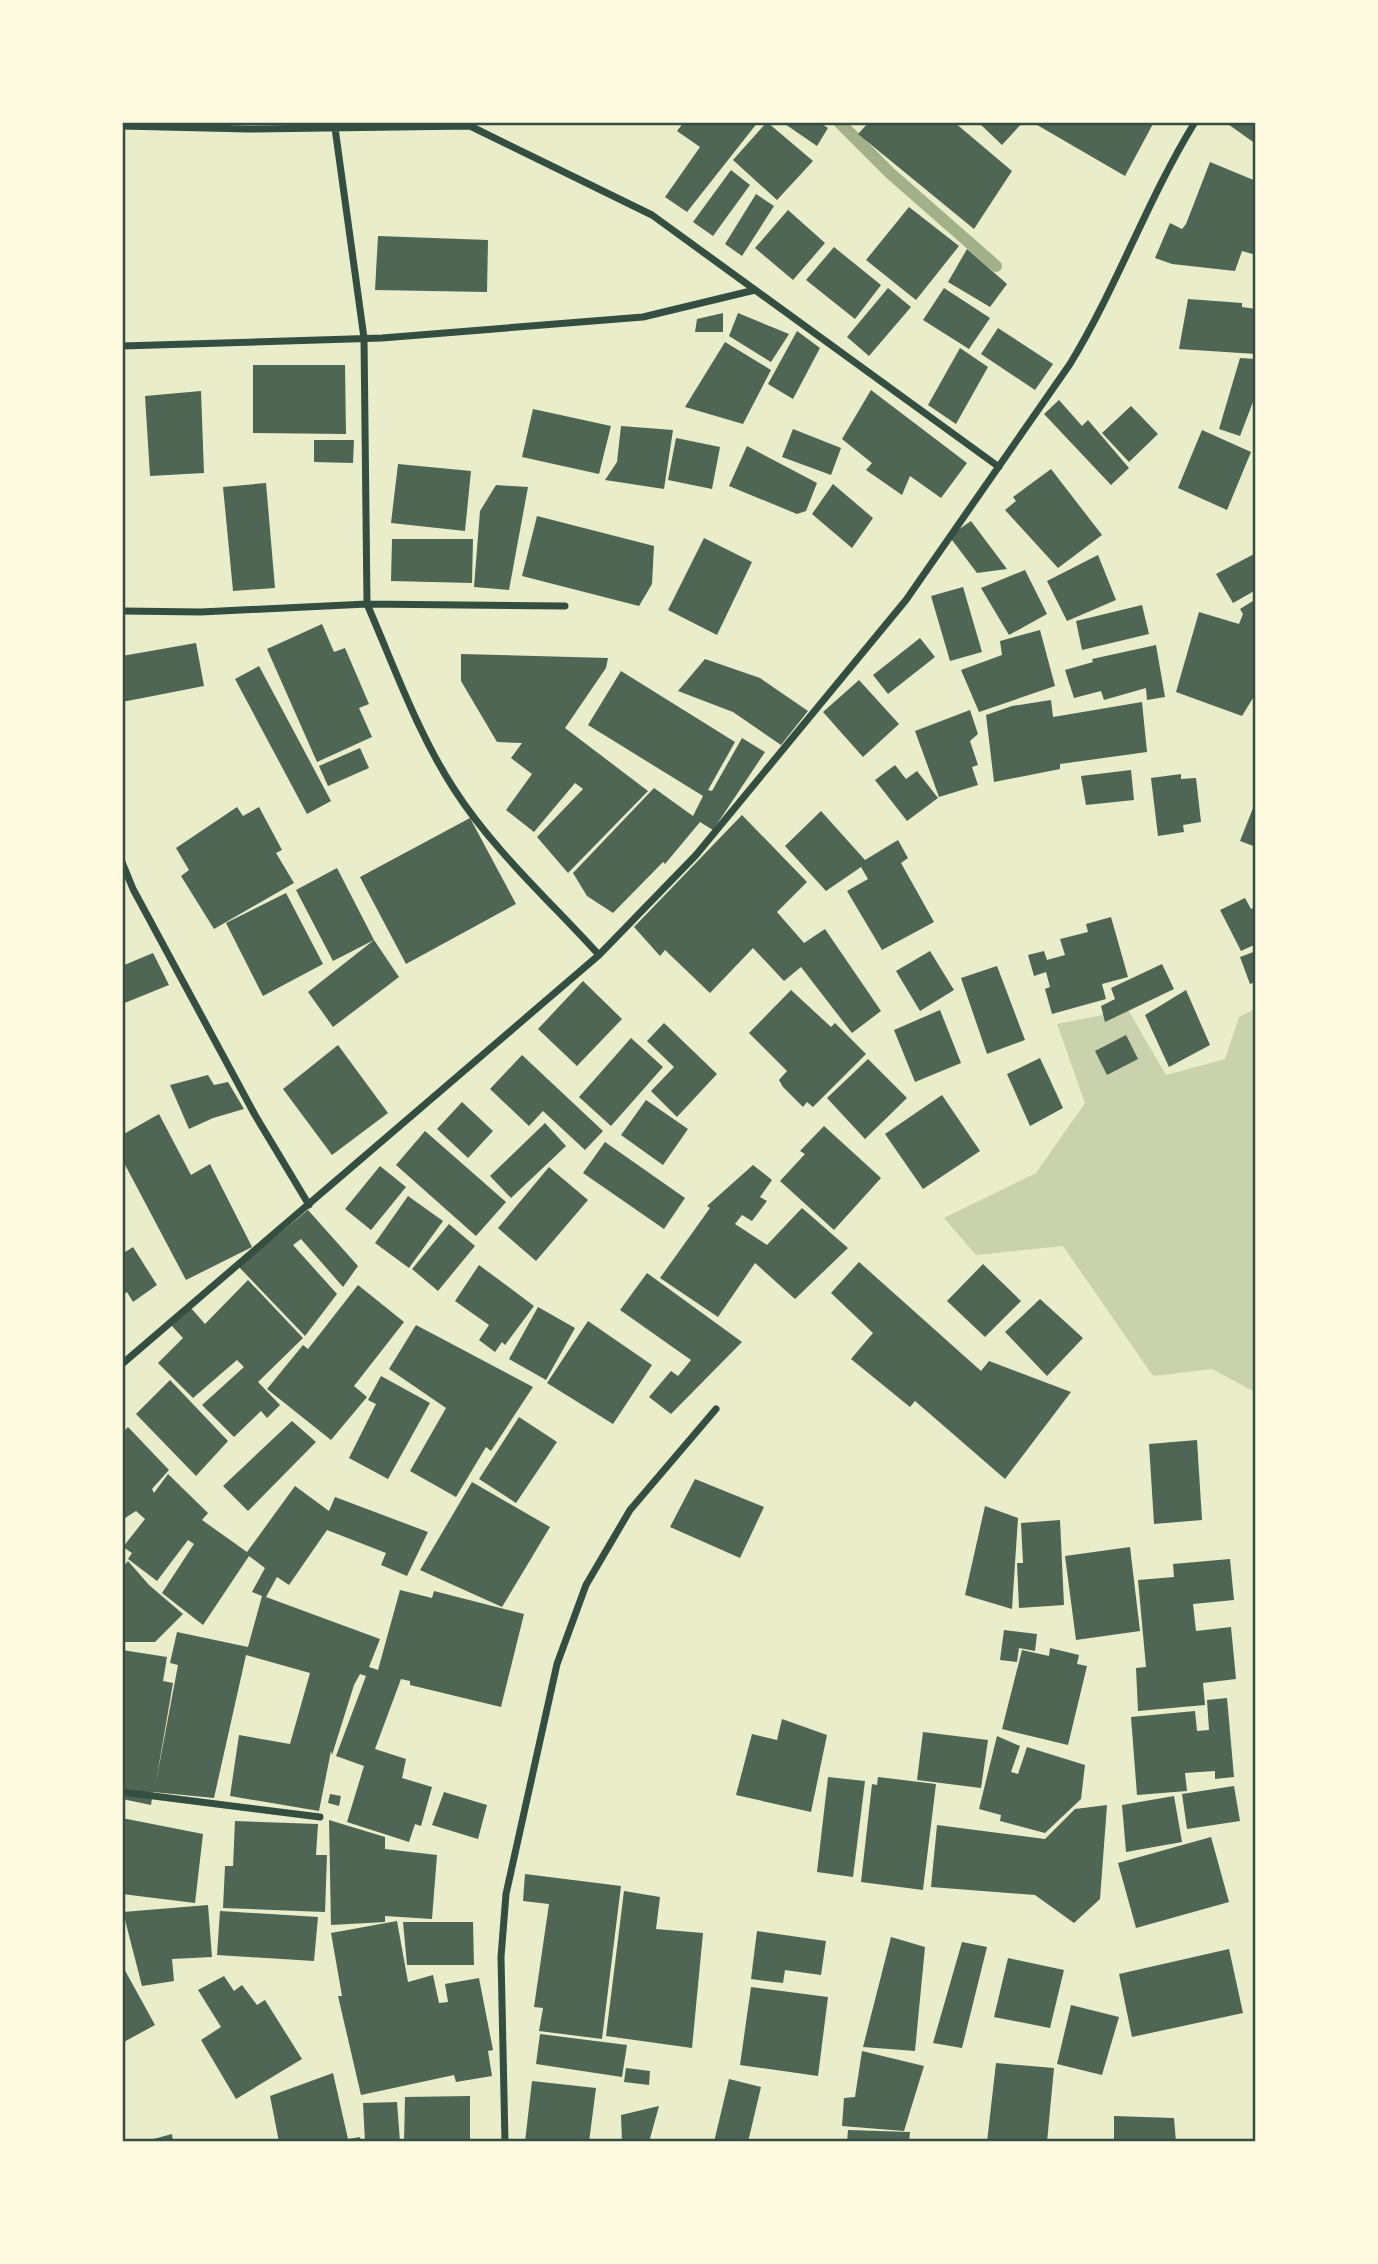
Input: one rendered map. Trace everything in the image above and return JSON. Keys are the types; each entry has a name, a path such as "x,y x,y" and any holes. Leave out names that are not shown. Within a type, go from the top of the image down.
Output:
{"street":[{"path":"122,1364 599,955 696,855 906,600 999,467 1088,335 1167,169 1195,122"},
{"path":"122,125 335,128 470,126 652,215 999,467"},
{"path":"335,128 364,338 368,604 427,743 455,791 488,833 599,955"},
{"path":"122,346 364,338 643,317 755,290"},
{"path":"122,611 201,612 368,604 565,606"},
{"path":"122,862 133,889 255,1115 309,1205"},
{"path":"505,2141 501,1957 506,1894 557,1664 586,1585 630,1510 716,1409"},
{"path":"122,1792 320,1817"}],"green space":[{"path":"1255,1009 1255,1392 1212,1369 1153,1376 1063,1246 976,1255 944,1218 1036,1173 1085,1103 1057,1024 1128,1010 1166,1075 1225,1059 1239,1017"}],"building":[{"path":"684,122 758,122 687,212 665,197 700,147 677,131"},
{"path":"767,122 813,161 777,200 733,160"},
{"path":"782,122 819,122 828,128 817,146"},
{"path":"869,122 954,122 1012,171 974,229 858,134"},
{"path":"978,122 1023,122 1002,145"},
{"path":"1032,122 1154,122 1125,176"},
{"path":"1225,122 1256,122 1256,144"},
{"path":"1210,162 1256,181 1256,255 1242,251 1235,271 1172,264 1155,258 1170,223 1182,229 1186,224"},
{"path":"731,170 750,185 713,236 693,222"},
{"path":"756,194 774,206 742,256 725,244"},
{"path":"909,207 959,246 916,300 866,260"},
{"path":"788,210 825,243 793,280 755,248"},
{"path":"378,236 488,240 487,292 375,290"},
{"path":"834,247 881,285 855,319 806,280"},
{"path":"967,249 1007,284 990,307 948,282"},
{"path":"888,288 911,307 869,356 847,337"},
{"path":"944,288 990,318 969,349 923,320"},
{"path":"1188,299 1242,303 1242,307 1256,309 1256,354 1179,349"},
{"path":"723,313 723,332 695,332 697,319"},
{"path":"738,313 789,334 771,362 729,336"},
{"path":"998,328 1053,364 1035,390 981,354"},
{"path":"797,331 820,348 793,399 768,384"},
{"path":"725,342 771,370 743,424 685,407"},
{"path":"960,348 988,367 956,424 928,405"},
{"path":"1240,358 1256,359 1256,394 1240,436 1219,429"},
{"path":"253,365 345,365 346,434 253,433"},
{"path":"871,390 967,463 941,498 910,476 902,495 866,470 872,463 842,439"},
{"path":"201,391 204,473 150,476 145,396"},
{"path":"1059,400 1082,426 1088,420 1129,468 1111,485 1044,414"},
{"path":"1131,406 1158,434 1129,462 1102,433"},
{"path":"533,409 611,426 599,474 522,457"},
{"path":"621,426 673,430 664,489 605,480 617,462"},
{"path":"793,429 841,448 831,475 782,457"},
{"path":"1202,430 1251,452 1227,510 1178,488"},
{"path":"676,438 720,447 712,489 668,480"},
{"path":"314,440 354,440 353,463 314,462"},
{"path":"747,446 817,483 806,511 797,514 729,486"},
{"path":"398,464 471,471 465,531 391,523"},
{"path":"1051,469 1102,535 1058,568 1005,510 1016,501 1013,497"},
{"path":"266,483 275,588 233,591 223,487"},
{"path":"833,484 873,518 852,548 812,514"},
{"path":"496,485 528,487 509,590 474,587 480,511"},
{"path":"537,516 654,546 652,584 639,606 522,576"},
{"path":"971,521 1007,569 977,573 949,536"},
{"path":"704,538 752,562 717,635 668,610"},
{"path":"392,539 473,539 472,583 391,581"},
{"path":"1256,553 1256,590 1233,603 1216,574"},
{"path":"1098,555 1116,600 1067,621 1047,581"},
{"path":"1025,570 1047,614 1009,635 981,588"},
{"path":"963,587 982,652 950,661 931,596"},
{"path":"1256,599 1256,693 1242,716 1176,692 1199,612 1239,624 1243,614 1240,609"},
{"path":"1142,605 1149,634 1082,650 1076,621"},
{"path":"322,624 334,652 345,648 369,704 359,708 372,737 317,762 267,649"},
{"path":"1040,630 1055,686 979,712 961,670 1002,655 1000,641"},
{"path":"920,638 935,657 888,694 873,675"},
{"path":"196,643 204,686 122,702 122,656"},
{"path":"1156,645 1165,697 1147,700 1146,688 1104,700 1101,691 1074,698 1065,670 1093,662 1092,659"},
{"path":"461,654 608,658 606,668 565,728 648,791 568,873 537,837 583,789 575,783 534,832 506,810 532,774 511,758 522,743 497,742 461,681"},
{"path":"705,659 760,678 808,711 781,745 733,712 678,691"},
{"path":"259,666 331,801 307,814 235,679"},
{"path":"621,671 735,742 708,790 712,791 742,738 765,752 713,830 700,822 665,864 663,862 613,913 587,896 573,873 654,788 693,816 703,796 588,725"},
{"path":"859,680 899,724 863,757 823,712"},
{"path":"1051,700 1053,717 1142,702 1147,752 1060,764 1060,769 994,782 986,715 1012,706"},
{"path":"970,710 978,734 970,741 978,765 972,767 978,785 939,797 915,731"},
{"path":"360,748 369,768 328,786 319,766"},
{"path":"895,765 906,779 917,771 938,798 907,821 875,780"},
{"path":"1131,770 1134,800 1086,805 1081,776"},
{"path":"1181,774 1181,779 1196,778 1201,822 1183,825 1184,832 1158,836 1151,778"},
{"path":"1256,803 1256,847 1240,841"},
{"path":"237,807 243,816 259,807 282,850 276,853 294,883 214,929 181,876 189,870 176,848"},
{"path":"821,811 865,860 898,840 908,858 901,863 934,922 882,950 847,891 868,879 861,867 826,891 785,846"},
{"path":"742,815 807,882 777,912 804,943 825,929 881,1011 852,1033 801,967 784,981 753,948 710,993 665,950 660,956 634,927"},
{"path":"470,818 516,904 406,964 360,877"},
{"path":"337,868 374,940 333,961 296,890"},
{"path":"286,893 323,964 263,996 226,923"},
{"path":"1245,898 1251,909 1256,907 1256,944 1241,951 1220,910"},
{"path":"1111,917 1128,977 1102,984 1106,999 1052,1014 1045,989 1050,987 1046,972 1034,976 1028,955 1044,951 1047,960 1065,955 1060,939 1088,932 1086,924"},
{"path":"374,940 399,977 333,1027 308,992"},
{"path":"930,951 954,990 920,1011 896,971"},
{"path":"1256,951 1256,982 1250,984 1240,957"},
{"path":"153,953 169,985 122,1004 122,966"},
{"path":"1162,964 1174,989 1105,1022 1101,1006 1115,999 1111,988"},
{"path":"997,966 1025,1040 987,1054 961,978"},
{"path":"583,981 622,1019 577,1066 538,1029"},
{"path":"791,990 831,1027 835,1023 866,1054 813,1107 807,1102 803,1107 783,1087 779,1080 787,1071 749,1033"},
{"path":"1186,990 1210,1045 1169,1067 1145,1015"},
{"path":"940,1010 961,1063 915,1082 894,1030"},
{"path":"664,1023 717,1074 677,1117 651,1091 674,1067 647,1041"},
{"path":"1126,1035 1138,1059 1107,1075 1095,1051"},
{"path":"631,1038 663,1067 611,1126 579,1097"},
{"path":"338,1045 388,1113 332,1155 283,1089"},
{"path":"522,1055 603,1131 585,1150 543,1111 529,1126 490,1089"},
{"path":"1040,1058 1063,1108 1030,1126 1007,1074"},
{"path":"868,1059 907,1098 865,1139 827,1098"},
{"path":"208,1075 214,1085 228,1082 244,1109 213,1118 189,1129 170,1085"},
{"path":"942,1095 980,1151 923,1189 885,1134"},
{"path":"646,1100 688,1129 663,1165 621,1135"},
{"path":"462,1102 493,1131 468,1158 437,1129"},
{"path":"159,1114 191,1175 210,1164 252,1247 186,1280 122,1159 122,1135"},
{"path":"545,1123 566,1146 511,1198 490,1176"},
{"path":"824,1126 881,1178 834,1230 780,1181 805,1154 800,1151"},
{"path":"425,1131 506,1202 476,1236 396,1165"},
{"path":"605,1142 685,1198 664,1229 583,1173"},
{"path":"753,1165 772,1180 760,1197 767,1201 752,1221 742,1215 735,1224 767,1245 802,1208 848,1248 795,1299 755,1263 718,1317 660,1278 710,1208 707,1206"},
{"path":"380,1166 406,1187 371,1230 345,1209"},
{"path":"549,1167 588,1200 536,1261 498,1228"},
{"path":"408,1196 443,1221 409,1268 375,1243"},
{"path":"308,1210 358,1266 343,1287 301,1239 293,1245 337,1294 305,1336 239,1267"},
{"path":"449,1224 475,1246 438,1291 412,1269"},
{"path":"133,1247 157,1285 133,1302 127,1292 122,1296 122,1254"},
{"path":"859,1262 981,1371 989,1361 1071,1392 1005,1479 915,1401 910,1407 851,1359 873,1333 831,1293"},
{"path":"983,1264 1021,1301 985,1337 947,1301"},
{"path":"479,1265 534,1306 505,1345 502,1342 495,1352 479,1340 489,1325 455,1301"},
{"path":"647,1273 742,1342 671,1414 649,1397 671,1371 678,1376 691,1360 620,1310"},
{"path":"248,1280 303,1338 258,1382 280,1405 267,1418 261,1411 234,1437 202,1405 244,1367 237,1360 193,1398 158,1363 183,1338 171,1325 190,1307 205,1324"},
{"path":"358,1285 404,1322 354,1386 367,1397 331,1440 267,1389 303,1345 308,1349"},
{"path":"1040,1299 1083,1338 1047,1376 1005,1332"},
{"path":"538,1307 575,1328 546,1380 509,1359"},
{"path":"588,1321 652,1365 613,1424 547,1383"},
{"path":"416,1325 533,1387 491,1451 486,1447 456,1497 410,1471 446,1408 389,1369"},
{"path":"381,1376 430,1403 388,1479 349,1458 376,1404 368,1400"},
{"path":"170,1380 228,1441 196,1476 136,1414"},
{"path":"519,1417 557,1442 516,1503 479,1479"},
{"path":"292,1421 316,1442 248,1511 223,1486"},
{"path":"128,1427 169,1470 152,1489 154,1493 168,1474 208,1513 202,1520 247,1552 295,1486 329,1511 335,1497 428,1532 407,1576 381,1565 386,1553 327,1530 289,1585 277,1577 266,1597 380,1639 369,1667 378,1670 400,1590 432,1598 434,1591 524,1614 501,1707 410,1685 410,1681 401,1679 375,1749 406,1759 402,1778 432,1787 421,1826 415,1824 409,1842 347,1822 364,1766 336,1756 366,1676 360,1674 332,1755 331,1751 319,1811 230,1796 239,1735 290,1744 310,1673 246,1655 214,1798 153,1792 151,1805 122,1799 122,1650 167,1657 163,1681 173,1683 156,1782 178,1665 170,1663 177,1632 248,1647 262,1596 252,1592 265,1568 249,1556 203,1625 162,1593 194,1544 188,1540 157,1581 128,1559 132,1553 123,1547 145,1519 136,1511 122,1520 122,1433"},
{"path":"1197,1440 1202,1520 1154,1524 1149,1444"},
{"path":"695,1479 764,1507 740,1558 670,1527"},
{"path":"472,1482 550,1527 502,1607 420,1570"},
{"path":"985,1506 1018,1518 1012,1609 965,1595"},
{"path":"1060,1520 1064,1605 1019,1608 1017,1563 1023,1563 1021,1523"},
{"path":"1130,1547 1140,1631 1076,1640 1065,1556"},
{"path":"1230,1559 1234,1600 1193,1604 1196,1631 1231,1627 1236,1679 1203,1683 1205,1705 1138,1711 1136,1668 1146,1667 1138,1580 1174,1577 1173,1564"},
{"path":"128,1561 149,1585 183,1614 155,1642 122,1642 122,1568"},
{"path":"1004,1630 1037,1634 1035,1651 1019,1648 1017,1662 1000,1660"},
{"path":"1050,1648 1079,1655 1077,1664 1087,1666 1068,1745 1002,1729 1022,1650 1049,1656"},
{"path":"1227,1698 1234,1777 1215,1779 1215,1771 1185,1773 1187,1791 1137,1795 1131,1717 1195,1711 1197,1731 1209,1730 1207,1700"},
{"path":"782,1719 827,1735 811,1812 736,1795 752,1734 777,1740"},
{"path":"923,1732 988,1740 981,1788 917,1780"},
{"path":"997,1736 1020,1746 1011,1772 1018,1774 1027,1747 1085,1765 1081,1799 1045,1833 1000,1821 1001,1815 979,1809"},
{"path":"828,1777 865,1781 853,1877 817,1872"},
{"path":"878,1777 936,1784 923,1890 861,1882 872,1784 877,1785"},
{"path":"1234,1786 1240,1821 1187,1829 1182,1794"},
{"path":"444,1792 487,1805 478,1839 432,1825"},
{"path":"330,1794 341,1796 339,1806 328,1803"},
{"path":"1174,1796 1182,1842 1126,1852 1122,1805"},
{"path":"1107,1805 1100,1899 1074,1923 1035,1895 931,1887 937,1825 1045,1839 1075,1809"},
{"path":"122,1818 203,1834 195,1903 122,1894"},
{"path":"329,1820 385,1837 385,1849 437,1855 432,1919 385,1916 385,1922 331,1925"},
{"path":"235,1821 318,1824 316,1855 327,1855 325,1912 223,1908 225,1866 233,1866"},
{"path":"1211,1837 1229,1902 1136,1928 1118,1863"},
{"path":"525,1874 621,1886 602,2039 539,2031 543,2008 534,2007 549,1904 523,1901"},
{"path":"624,1891 660,1897 656,1929 703,1933 692,2048 606,2036"},
{"path":"208,1905 212,1957 172,1959 174,1981 142,1986 123,1912"},
{"path":"220,1911 318,1917 314,1961 217,1955"},
{"path":"397,1921 408,1982 433,1975 439,2003 448,2002 445,1984 479,1978 493,2050 488,2051 492,2076 456,2082 454,2075 361,2095 338,1996 342,1996 331,1933"},
{"path":"403,1922 473,1922 474,1965 407,1965"},
{"path":"757,1931 826,1941 821,1975 785,1970 783,1983 751,1979"},
{"path":"891,1937 925,1947 915,2051 863,2047"},
{"path":"962,1942 987,1947 962,2048 933,2043"},
{"path":"1229,1949 1243,2013 1132,2037 1119,1974"},
{"path":"1008,1958 1064,1970 1050,2028 994,2017"},
{"path":"122,1965 155,2025 122,2043"},
{"path":"224,1976 234,1991 242,1985 257,2005 265,2000 302,2059 236,2099 201,2040 221,2027 198,1990"},
{"path":"751,1987 828,1997 818,2076 740,2065"},
{"path":"1071,2005 1119,2017 1102,2075 1057,2064"},
{"path":"540,2034 627,2045 622,2077 536,2064"},
{"path":"862,2051 924,2066 904,2131 842,2126 844,2098 855,2097"},
{"path":"996,2063 1054,2068 1047,2142 987,2142"},
{"path":"626,2068 650,2071 649,2085 624,2082"},
{"path":"333,2073 348,2139 360,2137 361,2142 279,2142 270,2096"},
{"path":"729,2079 761,2087 748,2142 714,2142"},
{"path":"532,2081 596,2088 589,2142 525,2142"},
{"path":"470,2096 470,2142 404,2142 405,2097"},
{"path":"397,2102 400,2142 365,2142 363,2103"},
{"path":"659,2106 649,2142 622,2142 621,2115"},
{"path":"1114,2116 1174,2118 1176,2142 1114,2142"},
{"path":"848,2130 910,2132 909,2142 847,2142"},
{"path":"172,2134 173,2142 146,2142 146,2141"}],"waterway":[{"path":"839,122 890,173 996,266"}]}
